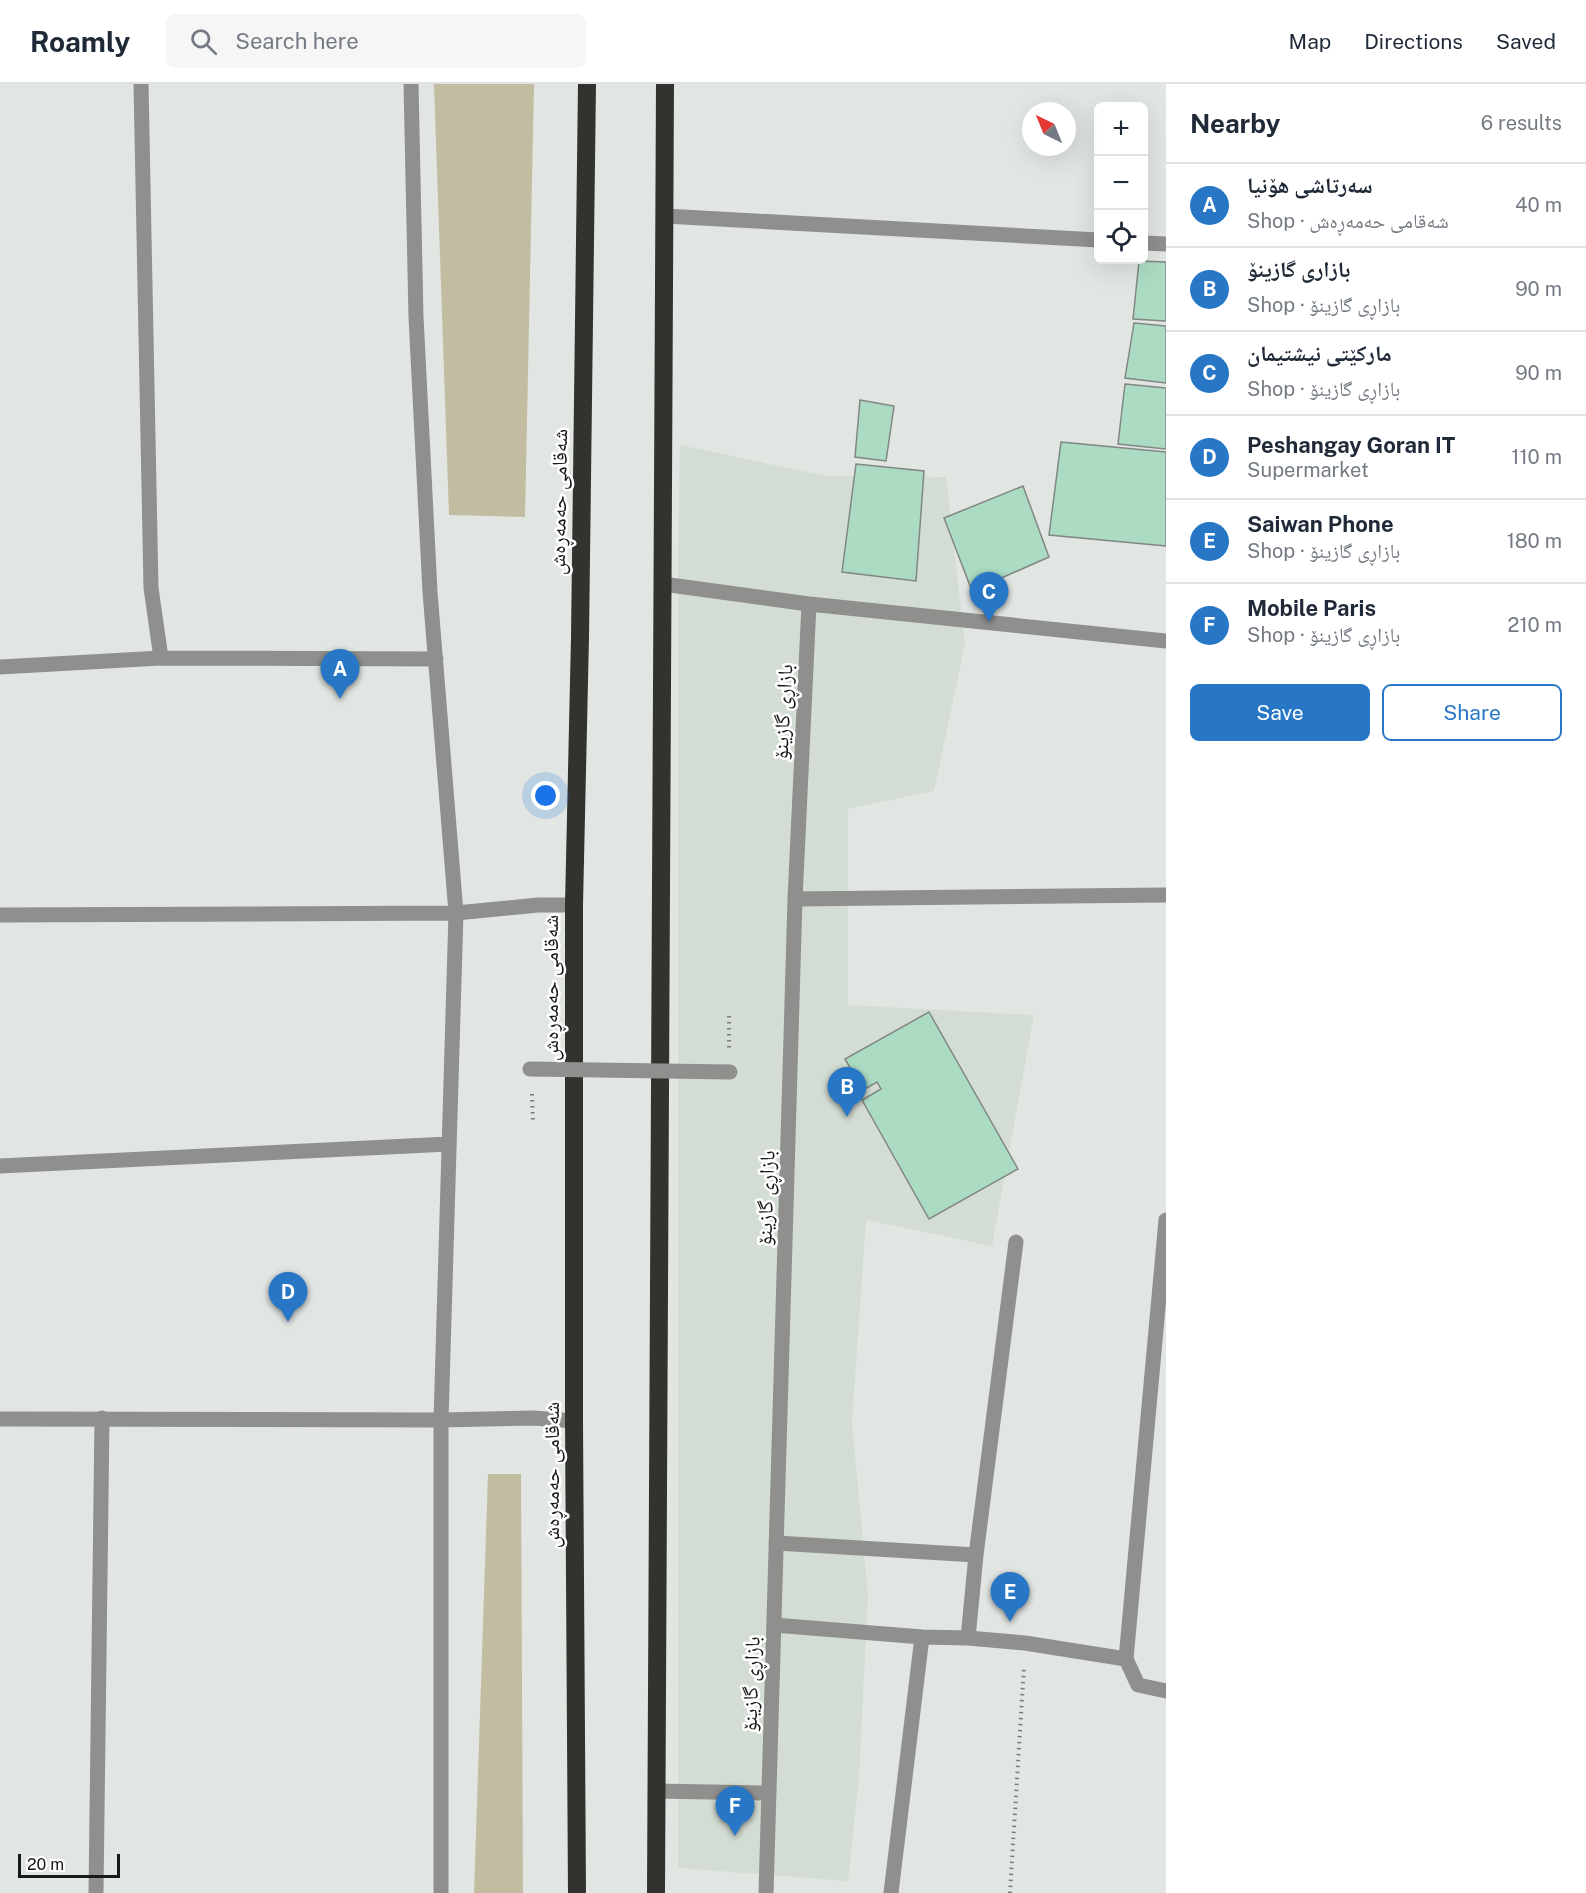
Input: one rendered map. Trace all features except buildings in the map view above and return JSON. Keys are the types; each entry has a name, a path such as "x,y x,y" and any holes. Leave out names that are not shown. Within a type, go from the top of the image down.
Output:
{"highway":[{"name":"شەقامی حەمەڕەش","path":"577,1893 574,905 587,84"},
{"path":"656,1893 665,84"}],"street":[{"path":"141,84 151,588 161,658"},
{"path":"411,84 416,317 436,659 456,913 441,1420 441,1893"},
{"path":"665,216 1094,240"},
{"path":"1148,243 1166,244"},
{"path":"663,584 809,604 1166,641"},
{"name":"بازاڕی گازینۆ","path":"766,1893 795,899 809,604"},
{"path":"0,667 161,658 436,659"},
{"path":"795,899 1166,895"},
{"path":"0,915 456,913 538,905 574,905"},
{"path":"530,1069 730,1072"},
{"path":"0,1166 449,1144"},
{"path":"1166,1220 1126,1659 1138,1685 1166,1691"},
{"path":"968,1638 976,1555 1016,1242"},
{"path":"96,1893 102,1418"},
{"path":"0,1419 441,1420 533,1418 574,1421"},
{"path":"776,1543 976,1555"},
{"path":"774,1625 1025,1643 1126,1659"},
{"path":"891,1893 922,1636"},
{"path":"656,1791 769,1793"}],"path":[{"path":"729,1016 730,1072"},
{"path":"1010,1893 1025,1643"}],"shaded area":[{"path":"434,84 534,84 525,517 449,515"},
{"path":"680,445 826,476 946,477 965,644 934,791 848,809 848,1005 1034,1015 992,1246 866,1220 852,1422 868,1594 859,1779 848,1881 678,1868 678,559"},
{"path":"488,1474 521,1474 523,1893 474,1893"}],"place":[{"name":"مارکێتی نیشتیمان","path":"989,622"},
{"name":"سەرتاشی هۆنیا","path":"340,699"},
{"name":"بازاری گازینۆ","path":"847,1117"},
{"name":"Peshangay Goran IT","path":"288,1322"},
{"name":"Saiwan Phone","path":"1010,1622"},
{"name":"Mobile Paris","path":"735,1836"}]}
